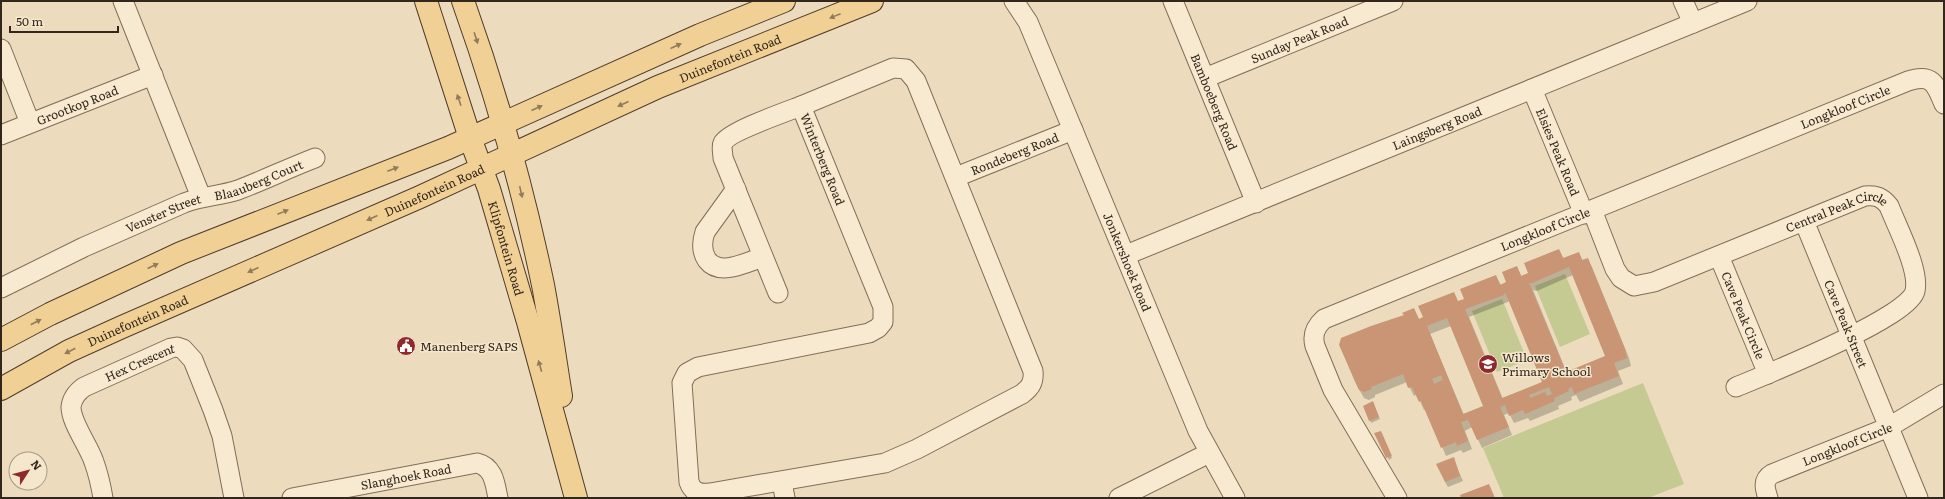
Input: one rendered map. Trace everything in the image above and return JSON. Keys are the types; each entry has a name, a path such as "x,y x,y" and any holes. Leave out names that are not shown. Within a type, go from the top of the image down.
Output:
{"main road":[{"name":"Klipfontein Road","path":"426,1 481,168 528,322 576,498"},
{"name":"Klipfontein Road","path":"463,1 494,96 544,291 576,498"},
{"path":"1,340 50,314 181,253 470,138 700,35 784,1"},
{"name":"Duinefontein Road","path":"1,390 69,351 420,197 658,87 872,1"}],"street":[{"name":"Venster Street","path":"1,288 84,247 200,197 123,1"},
{"name":"Jonkershoek Road","path":"1014,1 1028,22 1198,431 1234,498"},
{"name":"Jonkershoek Road","path":"1024,1 1028,22"},
{"name":"Bamboeberg Road","path":"1173,1 1256,202"},
{"name":"Sunday Peak Road","path":"1205,78 1393,1"},
{"path":"1683,1 1692,23"},
{"name":"Laingsberg Road","path":"1126,255 1747,1"},
{"path":"1,49 30,123"},
{"name":"Winterberg Road","path":"893,68 906,69 916,81 956,177 1033,371 1034,379 1032,385 1022,394 900,458 784,490 699,493 692,489 688,482 682,383 687,373 698,367 869,333 878,328 883,322 883,307 802,106 893,68"},
{"name":"Grootkop Road","path":"1,135 153,75"},
{"name":"Longkloof Circle","path":"1397,498 1333,390 1315,346 1314,335 1319,324 1330,317 1915,78 1925,78 1935,84 1944,104"},
{"name":"Elsies Peak Road","path":"1532,89 1588,212"},
{"path":"778,293 723,158 722,148 723,142 737,132 802,106"},
{"name":"Rondeberg Road","path":"956,177 1073,130"},
{"name":"Blaauberg Court","path":"200,197 219,195 238,190 315,158"},
{"path":"736,188 705,232 702,241 705,257 710,264 723,268 764,257"},
{"name":"Central Peak Circle","path":"1588,212 1621,278 1634,286 1654,282 1865,196 1880,197 1889,206 1917,281 1915,293 1909,302 1900,310 1850,337 1736,387"},
{"name":"Cave Peak Street","path":"1804,221 1850,337 1918,498"},
{"name":"Cave Peak Circle","path":"1719,256 1768,374"},
{"name":"Hex Crescent","path":"103,498 94,460 72,416 71,407 73,398 84,387 171,348 177,347 184,349 193,360 213,410 222,436 234,498"},
{"name":"Longkloof Circle","path":"1768,498 1764,484 1768,477 1888,427 1944,394"},
{"path":"1119,498 1209,453"},
{"name":"Slanghoek Road","path":"292,498 370,491 477,463 484,466 493,476 498,498"}],"green space":[{"path":"1565,274 1590,334 1560,347 1535,286"},
{"path":"1502,299 1527,360 1497,372 1472,311"},
{"path":"1643,383 1684,484 1648,498 1504,498 1483,448"}],"building":[{"path":"1559,249 1563,258 1579,252 1582,260 1588,258 1625,349 1627,358 1614,363 1619,376 1574,394 1572,387 1568,389 1569,391 1554,398 1555,401 1525,414 1523,410 1509,416 1505,405 1500,407 1509,427 1477,440 1468,420 1461,422 1468,441 1457,446 1456,442 1441,448 1421,401 1419,402 1412,387 1408,388 1403,374 1371,387 1372,389 1364,392 1359,390 1339,345 1341,338 1404,315 1402,313 1414,308 1419,319 1423,317 1418,306 1454,292 1458,301 1464,299 1460,289 1496,275 1500,285 1506,282 1502,272 1517,266 1521,276 1528,273 1524,263","holes":["1569,267 1605,356 1566,372 1529,283","1505,292 1542,382 1502,398 1465,309 1504,295","1447,318 1483,406 1463,414 1427,326","1441,375 1443,380 1434,384 1432,379","1549,387 1552,394 1547,396 1545,392 1530,398 1529,395"]},
{"path":"1373,401 1379,417 1369,421 1363,406"},
{"path":"1381,431 1392,456 1386,458 1374,433"},
{"path":"1454,457 1460,476 1445,482 1436,464"},
{"path":"1489,484 1495,498 1461,498 1460,495"}],"place":[{"name":"Manenberg SAPS","path":"406,346"},
{"name":"Willows Primary School","path":"1488,364"}]}
